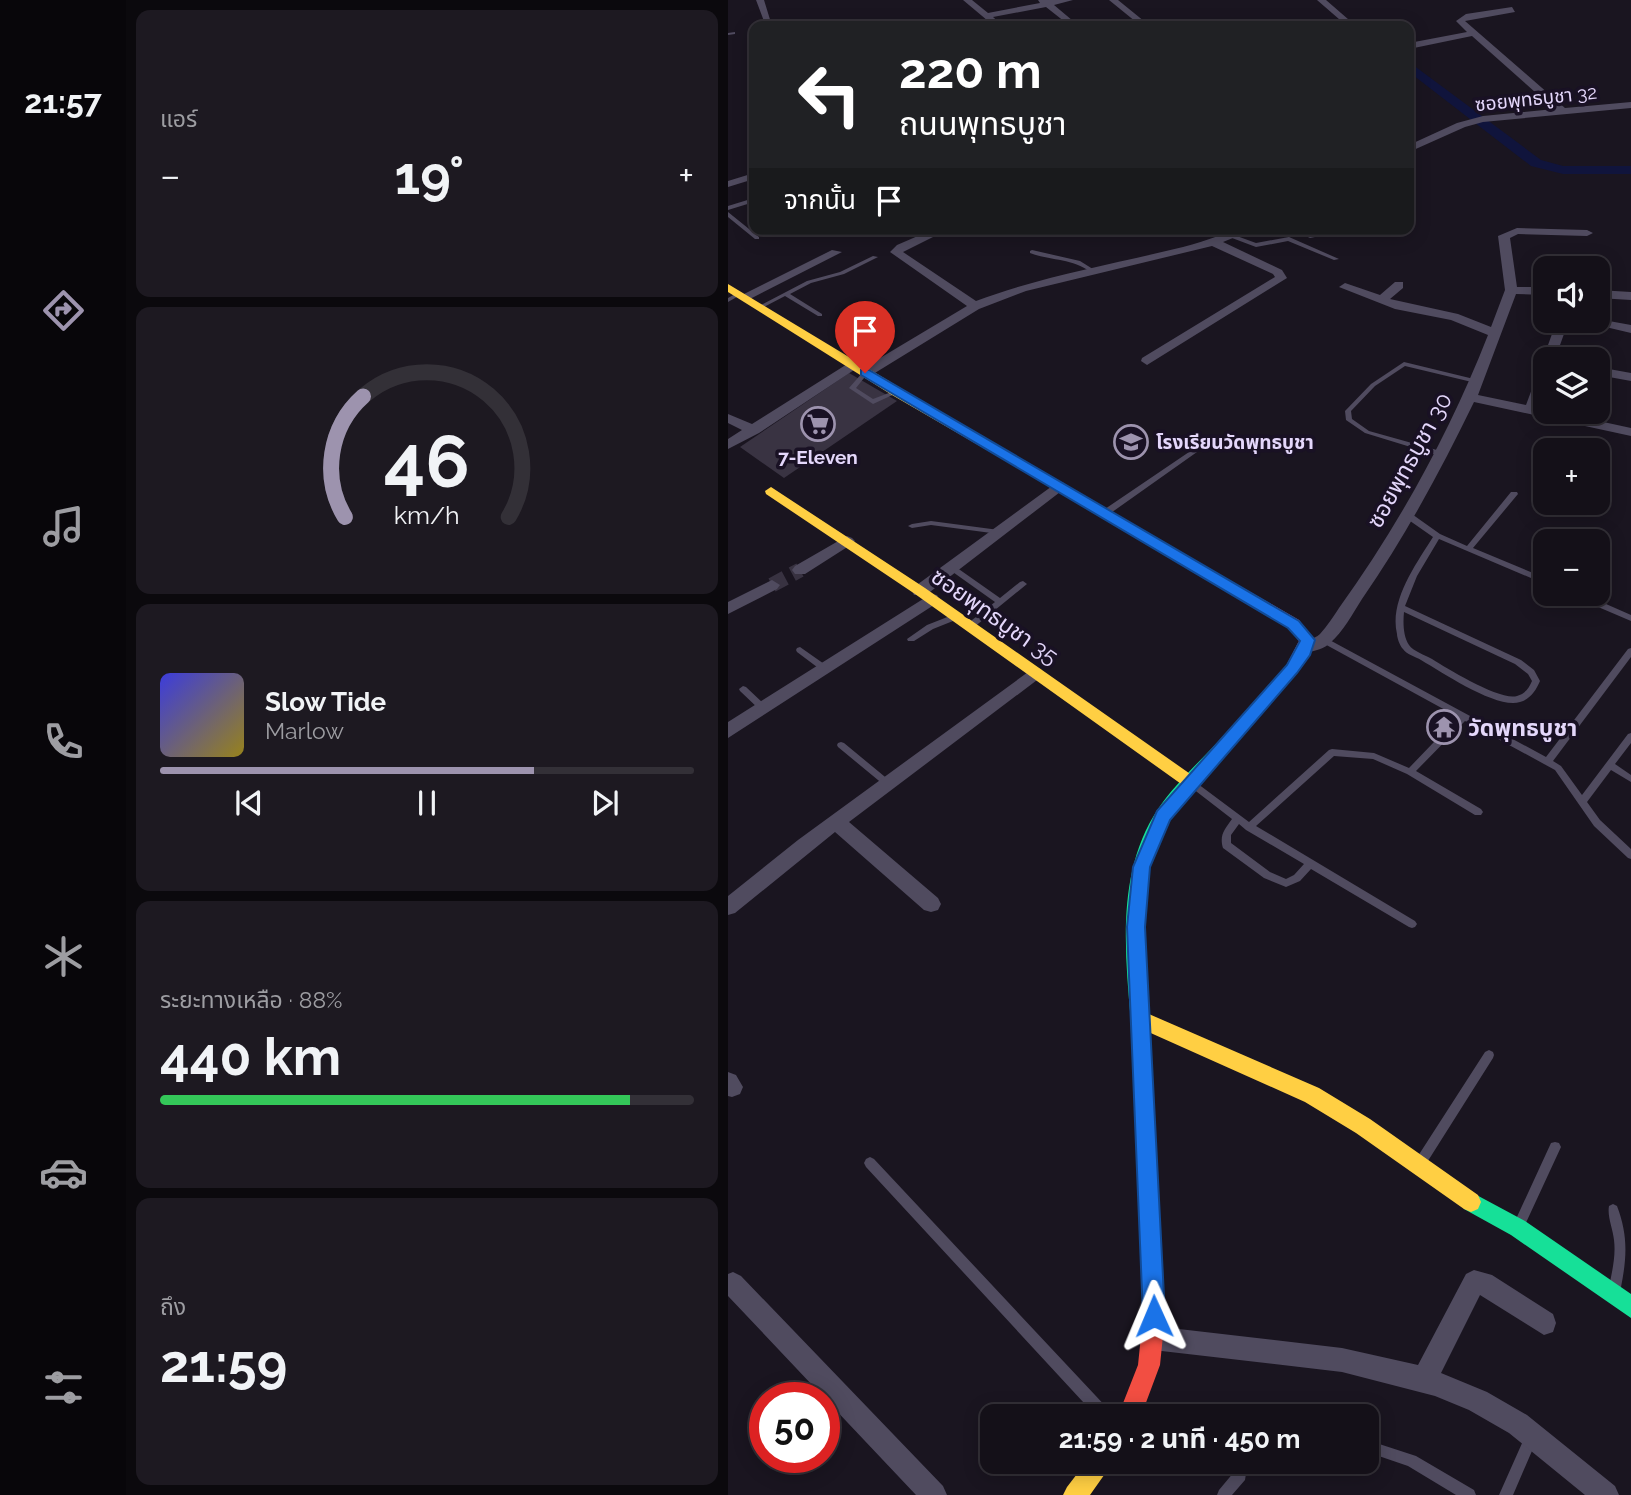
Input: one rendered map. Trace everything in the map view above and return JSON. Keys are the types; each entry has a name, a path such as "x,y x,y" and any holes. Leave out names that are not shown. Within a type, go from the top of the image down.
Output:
{"main road":[{"path":"735,294 896,392 1294,624 1307,640 1306,647 1292,669 1190,782 1163,816 1142,867 1136,927 1142,1020 1153,1338 1149,1365 1134,1404"},
{"name":"ซอยพุทธบูชา 35","path":"771,491 926,595 1190,782"},
{"path":"1142,1020 1312,1095 1467,1199 1518,1228 1631,1307"},
{"path":"1075,1495 1092,1474"}],"street":[{"path":"760,0 768,21"},
{"path":"967,0 992,21"},
{"path":"986,16 1044,2 1069,0"},
{"path":"1113,0 1140,21"},
{"path":"1321,0 1346,21"},
{"path":"1044,2 1069,21"},
{"path":"1512,10 1460,19 1563,112"},
{"path":"1414,45 1475,33"},
{"name":"ซอยพุทธบูชา 32","path":"1414,147 1483,119 1631,105"},
{"path":"728,184 749,178"},
{"path":"1533,291 1511,290 1503,241 1508,233 1587,233"},
{"path":"930,235 901,247 896,252 975,306"},
{"path":"728,445 975,306 1022,288 1216,243 1238,235"},
{"path":"1147,361 1280,278 1278,272 1216,243"},
{"path":"735,294 836,252"},
{"path":"1381,300 1399,285"},
{"path":"1345,287 1381,300 1454,317 1494,333"},
{"name":"ซอยพุทธบูชา 30","path":"1324,640 1372,573 1442,454 1470,397 1511,290"},
{"path":"1610,295 1631,296"},
{"path":"1610,325 1631,329"},
{"path":"1610,373 1631,377"},
{"path":"1470,397 1631,432"},
{"path":"1531,411 1533,405"},
{"path":"728,418 754,430"},
{"path":"728,731 824,668 926,595 953,568 1059,486"},
{"path":"800,570 847,541"},
{"path":"728,609 772,585"},
{"path":"1306,647 1324,640"},
{"path":"728,907 887,783 1035,673"},
{"path":"836,822 931,904"},
{"path":"1423,1381 1474,1282 1485,1283 1544,1323"},
{"path":"733,1284 934,1495"},
{"path":"1153,1338 1373,1364 1423,1381 1468,1397 1518,1424 1606,1495"}],"lane":[{"path":"728,208 749,202"},
{"path":"728,214 749,231"},
{"path":"753,235 757,238"},
{"path":"1308,235 1312,237"},
{"path":"1234,237 1256,245 1289,239 1336,259"},
{"path":"1032,253 1053,260 1075,259 1093,271"},
{"path":"760,307 809,282 842,273 875,257"},
{"path":"787,295 820,316"},
{"path":"1442,454 1367,432 1349,420 1348,411 1373,385 1404,364 1476,381"},
{"path":"1105,513 1194,452"},
{"path":"1468,549 1514,494"},
{"path":"1406,514 1437,536 1533,577"},
{"path":"912,526 931,523 999,532"},
{"path":"1400,607 1518,662 1531,672 1536,681 1533,690 1526,696 1512,700 1493,695 1406,648 1399,635 1400,607 1437,536"},
{"path":"953,568 1000,602"},
{"path":"911,639 930,627 963,622 1000,602 1023,584"},
{"path":"1603,606 1631,618"},
{"path":"1324,640 1558,768 1597,823 1631,856"},
{"path":"800,650 824,668"},
{"path":"1547,762 1631,651"},
{"path":"743,689 763,708"},
{"path":"1410,772 1464,716"},
{"path":"1583,801 1631,736"},
{"path":"841,746 887,783"},
{"path":"1249,827 1332,752 1374,756 1410,772 1478,812"},
{"path":"1609,765 1631,779"},
{"path":"1190,782 1249,827 1412,924"},
{"path":"1238,818 1226,834 1226,845 1266,875 1286,883 1297,878 1309,865"},
{"path":"1420,1165 1489,1055"},
{"path":"1518,1228 1555,1147"},
{"path":"870,1163 1094,1404"},
{"path":"1614,1210 1621,1234 1622,1253 1614,1295"},
{"path":"1506,1495 1532,1436"},
{"path":"1379,1450 1411,1461 1469,1495"},
{"path":"1223,1495 1240,1474"}],"building":[{"name":"7-Eleven","path":"849,373 897,401 784,478 740,447"}],"waterway":[{"path":"1414,70 1536,163 1563,170 1631,170"}],"tunnel":[{"path":"772,585 800,570"}],"traffic: fast":[{"path":"1142,1046 1135,927 1142,866 1151,838 1164,814 1232,737"},
{"path":"1471,1202 1518,1228 1631,1307"}],"traffic: slow":[{"path":"728,287 896,392 1027,468"},
{"path":"771,491 920,591 1190,782"},
{"path":"1142,1020 1312,1095 1363,1126 1471,1202"},
{"path":"1075,1495 1092,1474"}],"traffic: jam":[{"path":"1027,468 1294,624 1307,641 1292,669 1232,737"},
{"path":"1134,1404 1149,1365 1154,1316 1142,1046"}],"place":[{"name":"7-Eleven","path":"818,424"},
{"name":"โรงเรียนวัดพุทธบูชา","path":"1131,442"},
{"name":"วัดพุทธบูชา","path":"1444,727"}],"route":[{"path":"865,373 1294,624 1307,640 1302,655 1292,669 1190,782 1163,816 1142,867 1136,927 1154,1316"}]}
